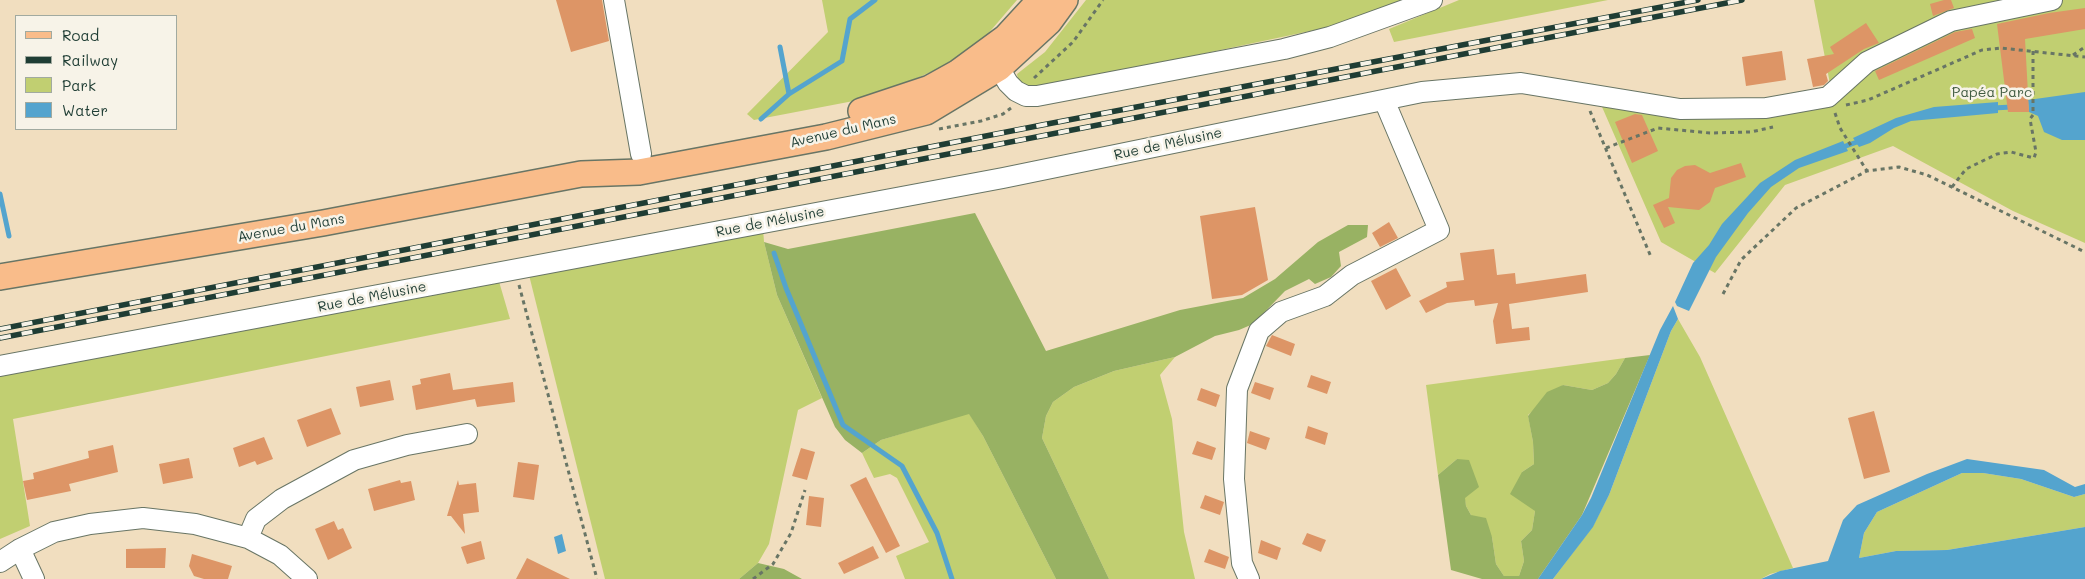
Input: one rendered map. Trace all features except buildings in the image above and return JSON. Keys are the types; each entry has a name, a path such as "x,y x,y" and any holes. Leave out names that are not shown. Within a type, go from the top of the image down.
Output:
{"main road":[{"name":"Avenue du Mans","path":"581,174 625,157 836,117 894,102 930,88 986,53 1022,20 1040,0"},
{"name":"Avenue du Mans","path":"0,277 323,223 581,174 639,172 826,137 926,112 999,68 1049,22 1065,0"}],"street":[{"path":"614,0 642,154"},
{"path":"999,68 1008,83 1016,91 1026,96 1037,96 1284,49 1330,37 1432,0"},
{"name":"Rue de Mélusine","path":"0,366 1003,178 1384,100 1461,87 1521,83 1680,108 1766,108 1828,97 1867,62 1951,21 2052,0"},
{"path":"1249,579 1242,563 1234,479 1238,389 1258,331 1281,312 1324,296 1352,275 1439,230 1384,100"},
{"path":"248,538 256,519 282,499 354,460 407,445 467,434"},
{"path":"0,562 20,549 54,532 90,524 143,518 195,524 248,538 280,555 307,579"},
{"path":"20,549 34,579"}],"path":[{"path":"2072,55 2085,47"},
{"path":"1952,187 1966,169 1997,154 2011,152 2034,158 2036,152 2030,119 2033,115 2032,50"},
{"path":"1582,92 1651,256"},
{"path":"1844,132 1867,171"},
{"path":"1723,294 1741,260 1796,208 1867,171 1899,167 1927,175 2085,252"},
{"path":"515,270 597,579"},
{"path":"753,579 773,564 790,533 806,490"}],"green space":[{"path":"822,0 1017,0 986,36 942,67 864,99 754,120 747,114 828,32"},
{"path":"1086,0 1402,0 1334,26 1121,71 1035,86 1019,85 1017,74 1045,52"},
{"path":"1459,0 1608,0 1394,42 1389,29"},
{"name":"Papéa Parc","path":"1814,0 2085,0 2085,243 2013,211 1893,146 1785,185 1715,273 1661,242 1599,100 1810,110 1830,84"},
{"path":"975,213 1046,351 1180,310 1243,298 1275,279 1318,242 1348,225 1368,225 1367,237 1339,252 1341,266 1331,277 1315,284 1309,279 1285,291 1253,324 1239,330 1215,336 1175,357 1114,371 1074,387 1053,402 1046,416 1042,438 1109,579 1056,579 983,436 969,414 881,440 862,453 845,440 835,427 777,295 764,242 788,249"},
{"path":"763,228 764,242 777,295 822,398 798,410 769,544 758,563 739,579 605,579 528,271"},
{"path":"498,278 510,319 13,419 30,526 0,539 0,376"},
{"path":"1678,319 1700,357 1793,568 1770,574 1761,579 1553,579 1593,526 1609,495 1671,331"},
{"path":"1650,355 1582,515 1538,579 1482,579 1451,570 1438,475 1457,459 1469,460 1479,487 1465,498 1466,506 1471,515 1486,518 1492,537 1496,564 1504,576 1519,576 1524,561 1521,541 1532,530 1535,511 1510,494 1522,472 1534,464 1533,442 1528,416 1547,392 1563,385 1592,390 1608,383 1616,374 1625,358"},
{"path":"1175,357 1160,375 1172,419 1184,532 1195,579 1109,579 1042,438 1046,416 1053,402 1074,387 1114,371"},
{"path":"1625,358 1616,374 1608,383 1592,390 1563,385 1528,415 1533,442 1534,464 1522,472 1535,511 1532,530 1521,541 1524,561 1519,576 1504,576 1496,564 1492,537 1471,515 1466,506 1457,459 1438,475 1426,385"},
{"path":"969,413 983,436 1056,579 905,579 896,556 929,542 897,478 890,474 874,478 862,453 881,440"},
{"path":"1962,473 1983,473 2021,479 2074,497 2085,494 2085,527 1947,550 1896,551 1859,558 1864,533 1877,512"},
{"path":"758,563 784,569 802,579 739,579"}],"water":[{"path":"2085,92 2085,140 2062,140 2044,132 2038,116 2029,112 2028,100"},
{"path":"1998,102 1998,113 1911,121 1859,147 1853,138 1896,118 1934,107"},
{"path":"1843,141 1848,151 1799,168 1771,187 1748,213 1716,257 1689,311 1677,306 1675,302 1693,263 1709,245 1722,224 1760,183 1795,160"},
{"path":"1673,306 1678,319 1671,331 1609,495 1593,527 1553,579 1538,579 1582,515 1591,498 1660,330"},
{"path":"1967,459 2044,470 2075,487 2085,484 2085,494 2074,497 2021,479 1983,473 1962,473 1877,512 1864,533 1859,558 1896,551 1947,550 2085,527 2085,579 1761,579 1780,571 1828,561 1843,520 1857,505 1927,474"},
{"path":"562,534 566,551 558,554 554,537"}],"waterway":[{"path":"789,94 842,61 850,19 875,0"},
{"path":"761,119 789,94 780,47"},
{"path":"1993,108 2012,107"},
{"path":"1840,148 1860,141"},
{"path":"0,194 9,236"},
{"path":"774,253 786,288 843,425 902,466 937,533 952,579"}],"railway":[{"path":"0,329 1042,125 1698,0"},
{"path":"0,338 1742,0"}]}
